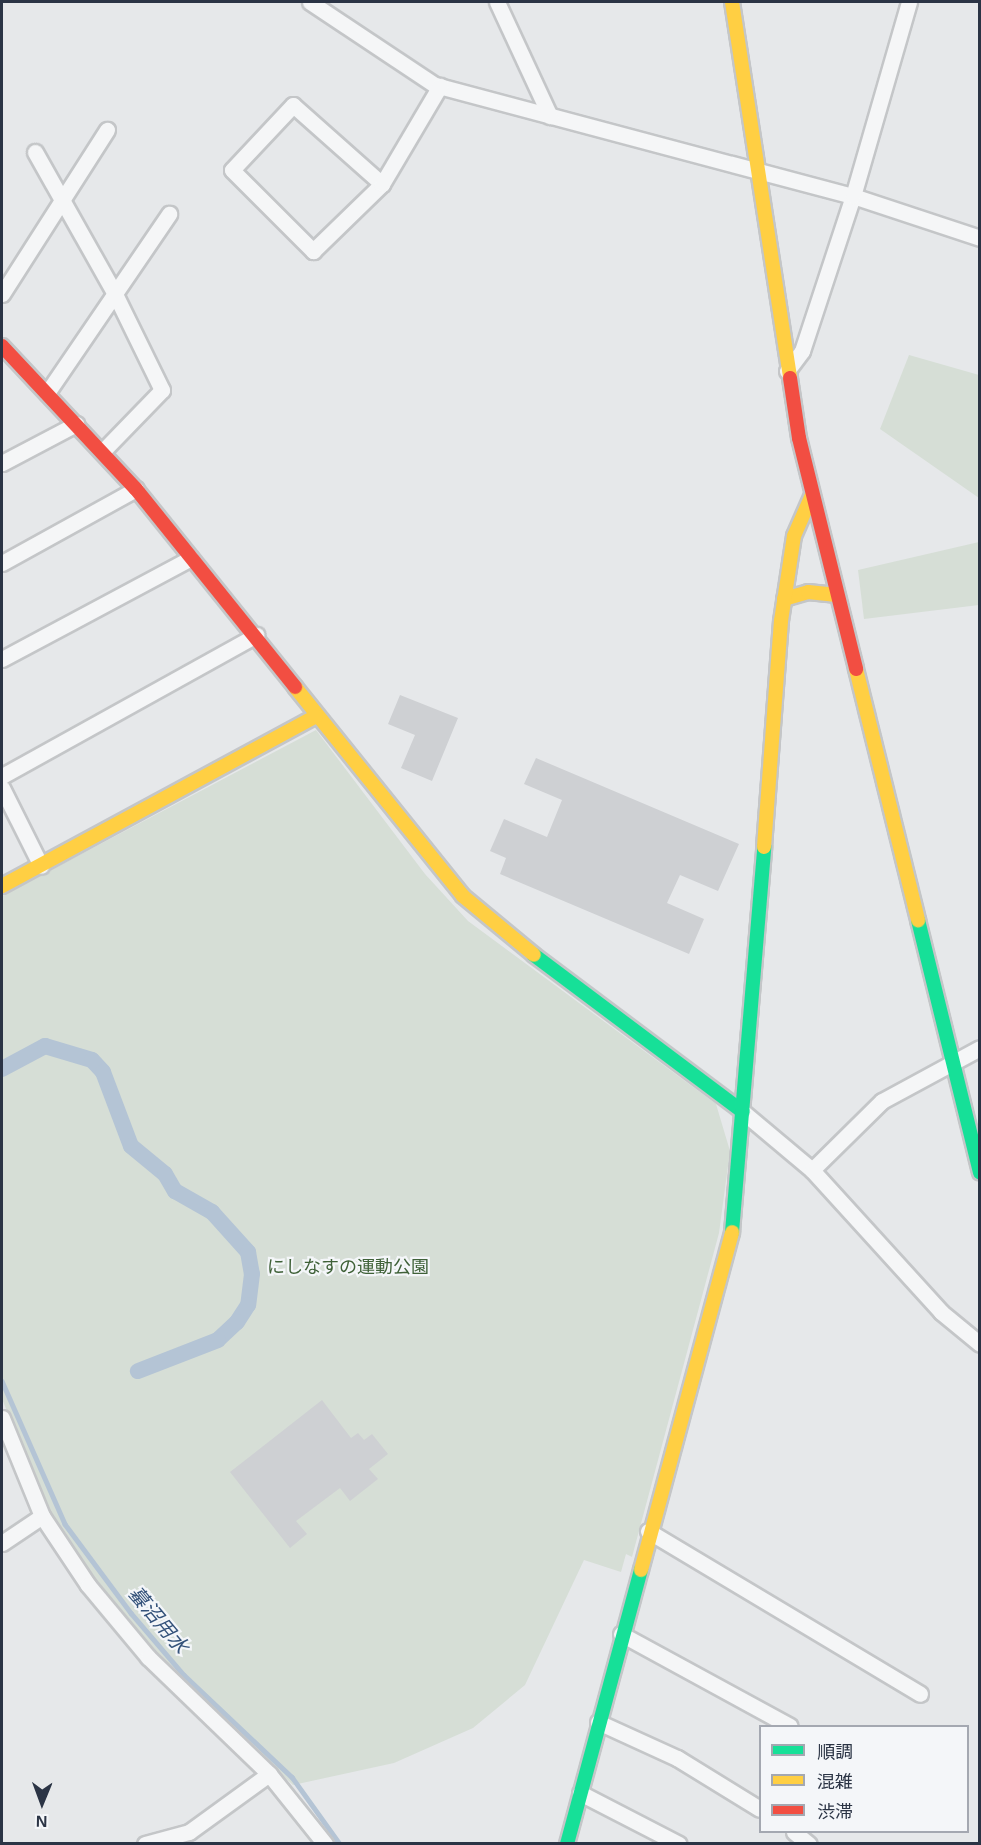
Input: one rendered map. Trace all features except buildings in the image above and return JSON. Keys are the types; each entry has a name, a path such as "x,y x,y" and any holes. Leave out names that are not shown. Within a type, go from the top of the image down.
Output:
{"street":[{"path":"310,2 440,86 853,196 980,238"},
{"path":"497,2 550,116"},
{"path":"732,2 787,371 812,495 980,1172"},
{"path":"787,371 802,351 853,196 909,2"},
{"path":"382,184 293,105 232,170 313,251 382,184 440,86"},
{"path":"2,294 106,130"},
{"path":"35,152 115,294 162,390 102,452"},
{"path":"47,393 169,214"},
{"path":"2,346 7,360 47,393 136,489 256,636 316,716 463,896 493,925 743,1112 812,1170 941,1312 980,1344"},
{"path":"2,463 76,424"},
{"path":"2,563 136,489"},
{"path":"567,1844 648,1531 732,1240 784,599 794,536 812,495"},
{"path":"2,659 191,558"},
{"path":"784,599 808,592 837,595"},
{"path":"2,776 256,636"},
{"path":"2,886 316,716"},
{"path":"2,788 42,866"},
{"path":"812,1170 882,1101 980,1048"},
{"path":"2,1418 42,1516 88,1585 148,1657 269,1774 325,1844"},
{"path":"2,1543 42,1516"},
{"path":"648,1531 920,1694"},
{"path":"621,1634 788,1725"},
{"path":"598,1722 677,1758 759,1808"},
{"path":"145,1844 189,1832 269,1774"},
{"path":"580,1793 679,1844"},
{"path":"795,1833 809,1844"}],"green space":[{"path":"909,355 979,375 979,498 880,429"},
{"path":"979,542 979,605 864,619 858,570"},
{"name":"にしなすの運動公園","path":"316,730 425,874 468,921 716,1104 730,1151 719,1233 632,1557 626,1554 621,1572 584,1560 525,1685 473,1728 394,1763 293,1785 165,1663 85,1568 48,1510 2,1399 2,896"}],"waterway":[{"path":"2,1069 45,1046 92,1060 103,1072 131,1146 165,1174 175,1191 212,1212 248,1252 252,1274 248,1305 237,1322 218,1340 138,1371"},
{"name":"蟇沼用水","path":"2,1381 65,1524 131,1613 184,1675 292,1777 340,1844"}],"traffic: fast":[{"path":"732,1232 764,847"},
{"path":"918,920 980,1172"},
{"path":"534,955 743,1112"},
{"path":"567,1844 641,1570"}],"traffic: slow":[{"path":"732,2 790,378"},
{"path":"764,847 781,621 794,536 812,495"},
{"path":"784,599 808,592 837,595"},
{"path":"856,669 918,920"},
{"path":"295,687 463,896 534,955"},
{"path":"2,886 316,716"},
{"path":"641,1570 732,1232"}],"traffic: jam":[{"path":"2,346 136,489 295,687"},
{"path":"790,378 799,438 856,669"}]}
